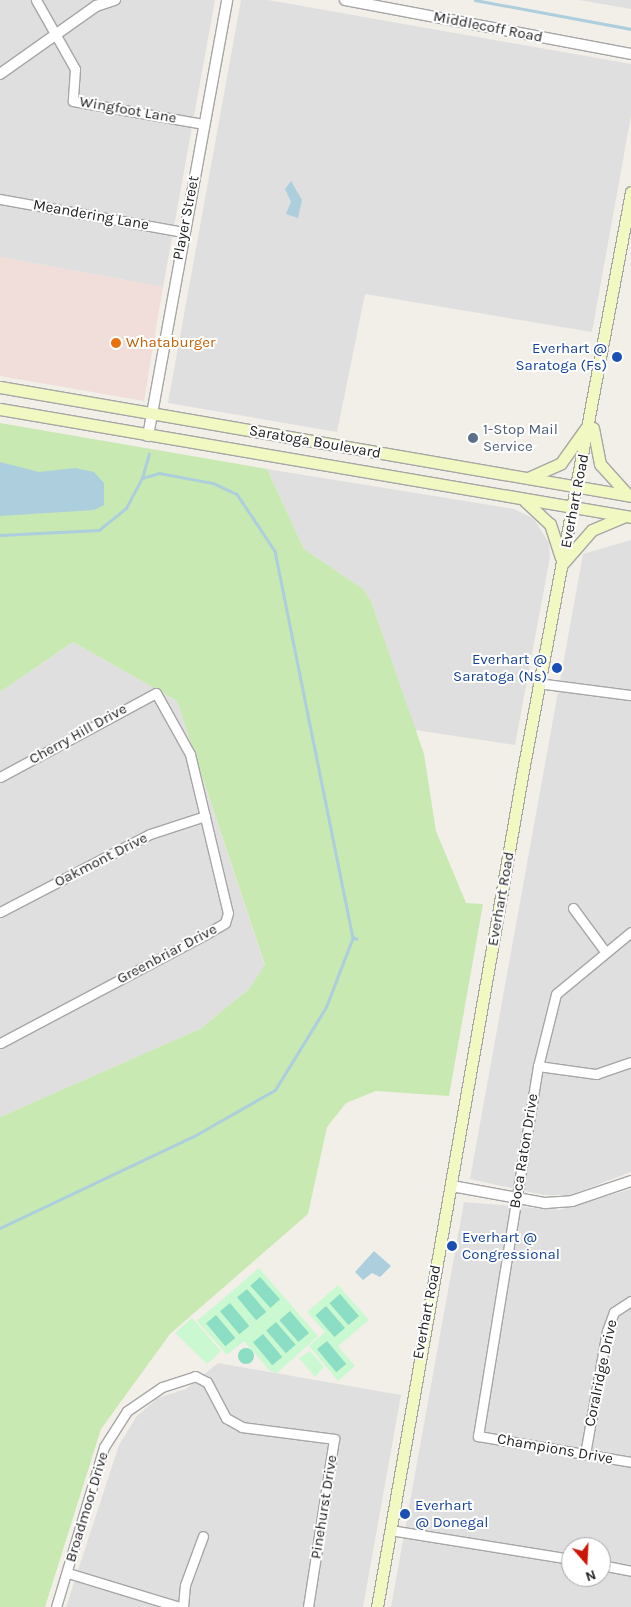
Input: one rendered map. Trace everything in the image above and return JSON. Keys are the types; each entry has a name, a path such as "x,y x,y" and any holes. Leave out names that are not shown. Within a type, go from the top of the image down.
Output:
{"main road":[{"name":"Everhart Road","path":"377,1607 415,1369 452,1186 538,684 578,488 631,192"},
{"name":"Saratoga Boulevard","path":"0,387 152,415 630,496"},
{"name":"Saratoga Boulevard","path":"0,409 148,436 629,517"},
{"path":"527,478 561,462 584,432 592,413"},
{"path":"592,413 600,464 630,496"},
{"path":"522,499 550,524 562,564"},
{"path":"562,564 592,530 629,517"}],"street":[{"name":"Wingfoot Lane","path":"36,0 75,69 73,101 204,124"},
{"path":"0,74 56,38 96,6 115,0"},
{"name":"Player Street","path":"148,436 182,232 227,0"},
{"name":"Middlecoff Road","path":"344,0 631,54"},
{"name":"Meandering Lane","path":"0,199 182,232"},
{"path":"538,684 631,695"},
{"name":"Cherry Hill Drive","path":"0,777 156,693"},
{"name":"Greenbriar Drive","path":"0,1043 225,923 228,913 190,754 156,693"},
{"name":"Oakmont Drive","path":"0,912 150,834 205,816"},
{"path":"573,908 604,950"},
{"name":"Boca Raton Drive","path":"478,1436 538,1066 556,994 604,950 631,932"},
{"path":"538,1066 596,1074 631,1062"},
{"path":"452,1186 517,1198 572,1201 631,1181"},
{"name":"Coralridge Drive","path":"585,1454 608,1331 614,1312 631,1301"},
{"name":"Broadmoor Drive","path":"56,1607 68,1573 104,1447 127,1411 162,1387 195,1376 207,1382"},
{"name":"Pinehurst Drive","path":"207,1382 226,1418 242,1427 334,1439 308,1607"},
{"name":"Champions Drive","path":"478,1436 631,1462"},
{"path":"390,1530 561,1557"},
{"path":"68,1573 181,1607 185,1586 203,1536"},
{"path":"611,1567 631,1571"}],"shaded area":[{"path":"0,0 215,0 163,287 0,257"},
{"path":"241,0 268,0 631,64 631,116 592,332 365,294 337,432 168,403"},
{"path":"579,0 631,0 631,9"},
{"path":"0,257 163,287 144,401 0,376"},
{"path":"267,469 514,509 534,519 549,543 550,557 515,745 415,730 371,601 363,589 304,549"},
{"path":"631,540 631,1172 570,1195 544,1195 470,1179 583,554"},
{"path":"73,642 177,701 265,966 249,989 200,1029 0,1117 0,692"},
{"path":"631,1189 631,1607 391,1607 464,1202 559,1210"},
{"path":"218,1363 401,1395 363,1607 66,1607 119,1445 137,1416 158,1398 186,1389"}],"green space":[{"path":"0,423 267,469 304,549 363,589 371,601 424,754 436,831 466,903 483,904 449,1096 376,1091 346,1103 327,1127 308,1214 170,1334 101,1429 45,1607 0,1607 0,1117 200,1029 249,989 265,965 177,701 73,642 0,692"},
{"path":"259,1268 318,1336 277,1373 270,1371 244,1341 227,1355 197,1321"},
{"path":"260,1277 280,1299 270,1308 250,1286"},
{"path":"338,1285 369,1320 338,1346 355,1366 338,1381 309,1346 325,1332 307,1312"},
{"path":"247,1289 266,1312 256,1320 237,1297"},
{"path":"340,1294 359,1316 348,1325 329,1303"},
{"path":"230,1303 249,1326 239,1334 220,1311"},
{"path":"326,1306 345,1328 334,1337 315,1315"},
{"path":"290,1311 309,1333 298,1342 279,1320"},
{"path":"216,1315 235,1338 225,1346 206,1323"},
{"path":"192,1318 221,1351 207,1364 175,1333"},
{"path":"276,1322 296,1345 286,1353 266,1331"},
{"path":"263,1334 282,1357 272,1365 253,1342"},
{"path":"327,1341 346,1364 336,1372 317,1349"},
{"path":"243,1348 249,1348 254,1353 252,1362 243,1364 238,1359 238,1353"},
{"path":"310,1351 324,1367 315,1377 299,1358"}],"water":[{"path":"291,181 302,200 298,218 286,214 291,202 285,189"},
{"path":"0,462 39,472 75,468 94,472 104,483 104,505 94,510 0,516"},
{"path":"374,1251 391,1266 380,1277 372,1273 363,1280 355,1272"}],"waterway":[{"path":"475,0 631,29"},
{"path":"142,478 149,454"},
{"path":"0,535 99,530 126,508 142,478 159,473 213,483 237,494 275,551 353,937"},
{"path":"0,1228 194,1136 275,1090 326,1007 353,937 357,939"}],"place":[{"name":"Whataburger","path":"116,343"},
{"name":"Everhart @ Saratoga (Fs)","path":"617,357"},
{"name":"1-Stop Mail Service","path":"473,438"},
{"name":"Everhart @ Saratoga (Ns)","path":"557,668"},
{"name":"Everhart @ Congressional","path":"452,1246"},
{"name":"Everhart @ Donegal","path":"405,1514"}]}
